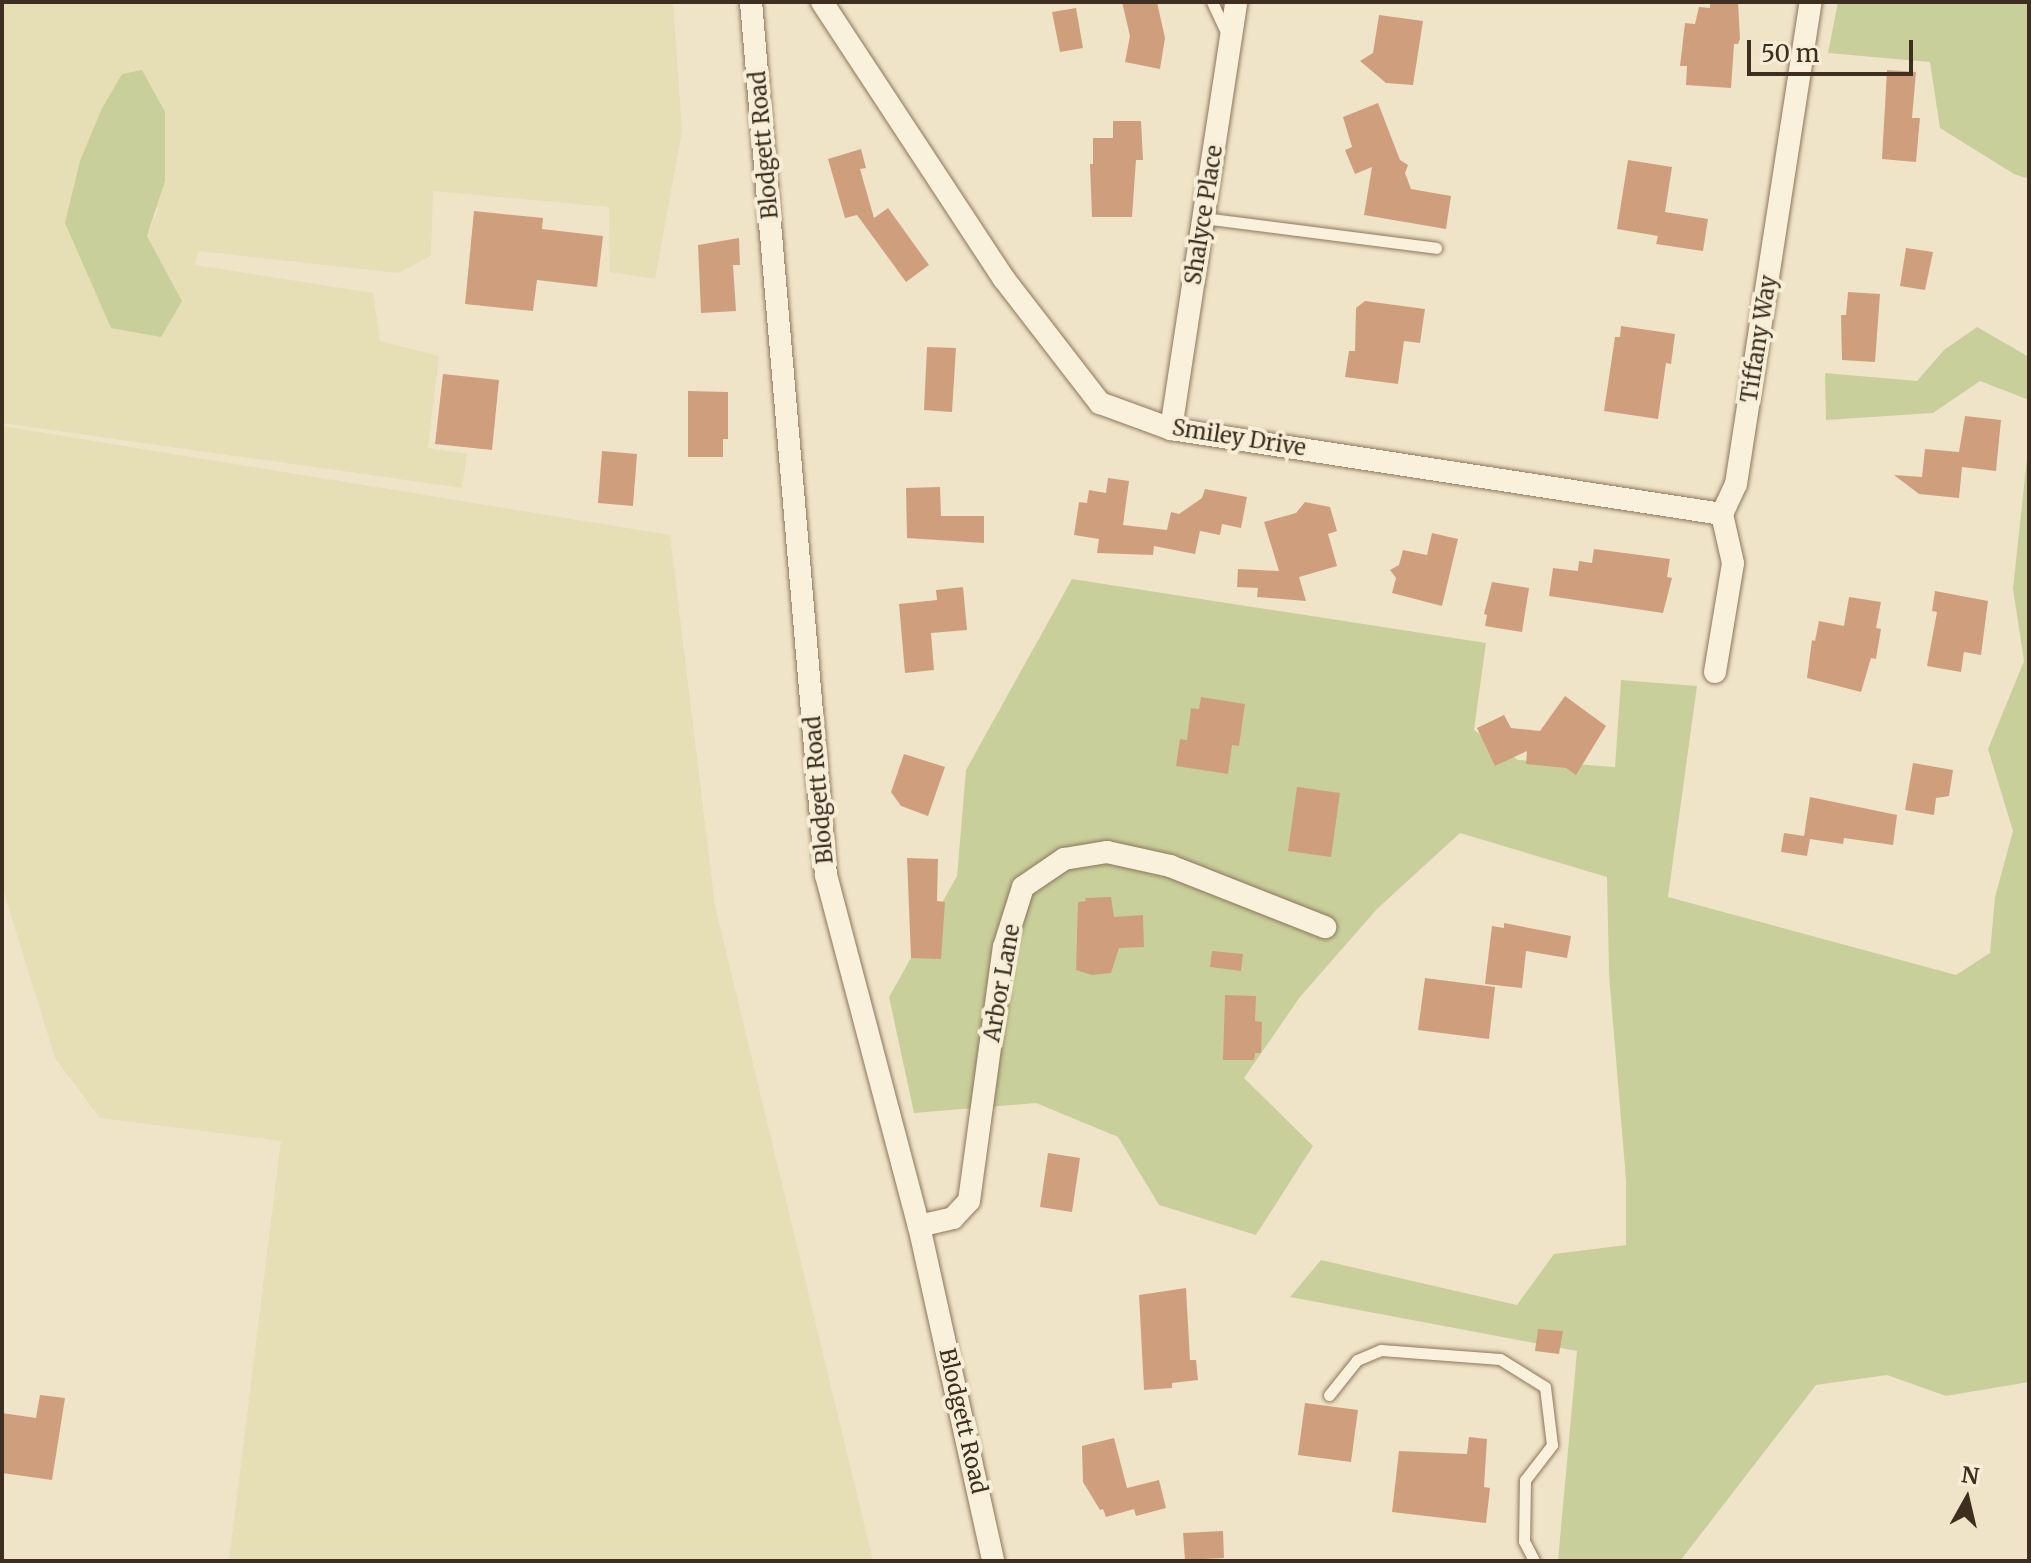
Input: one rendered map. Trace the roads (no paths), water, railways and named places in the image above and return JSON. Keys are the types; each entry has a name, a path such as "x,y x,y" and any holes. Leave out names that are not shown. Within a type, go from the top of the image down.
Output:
{"street":[{"name":"Blodgett Road","path":"751,2 826,875 919,1226 993,1561"},
{"name":"Smiley Drive","path":"822,2 1004,279 1100,403 1171,429 1722,514"},
{"name":"Shalyce Place","path":"1171,429 1236,2"},
{"name":"Tiffany Way","path":"1722,514 1736,484 1811,2"},
{"path":"1715,672 1733,563 1722,514"},
{"name":"Arbor Lane","path":"919,1226 953,1218 969,1201 1004,947 1023,887 1064,859 1107,852 1170,866 1325,927"}],"lane":[{"path":"1212,2 1230,40"},
{"path":"1203,218 1436,248"},
{"path":"1329,1395 1357,1360 1381,1350 1500,1359 1545,1387 1552,1445 1525,1480 1524,1541 1534,1561"}]}
